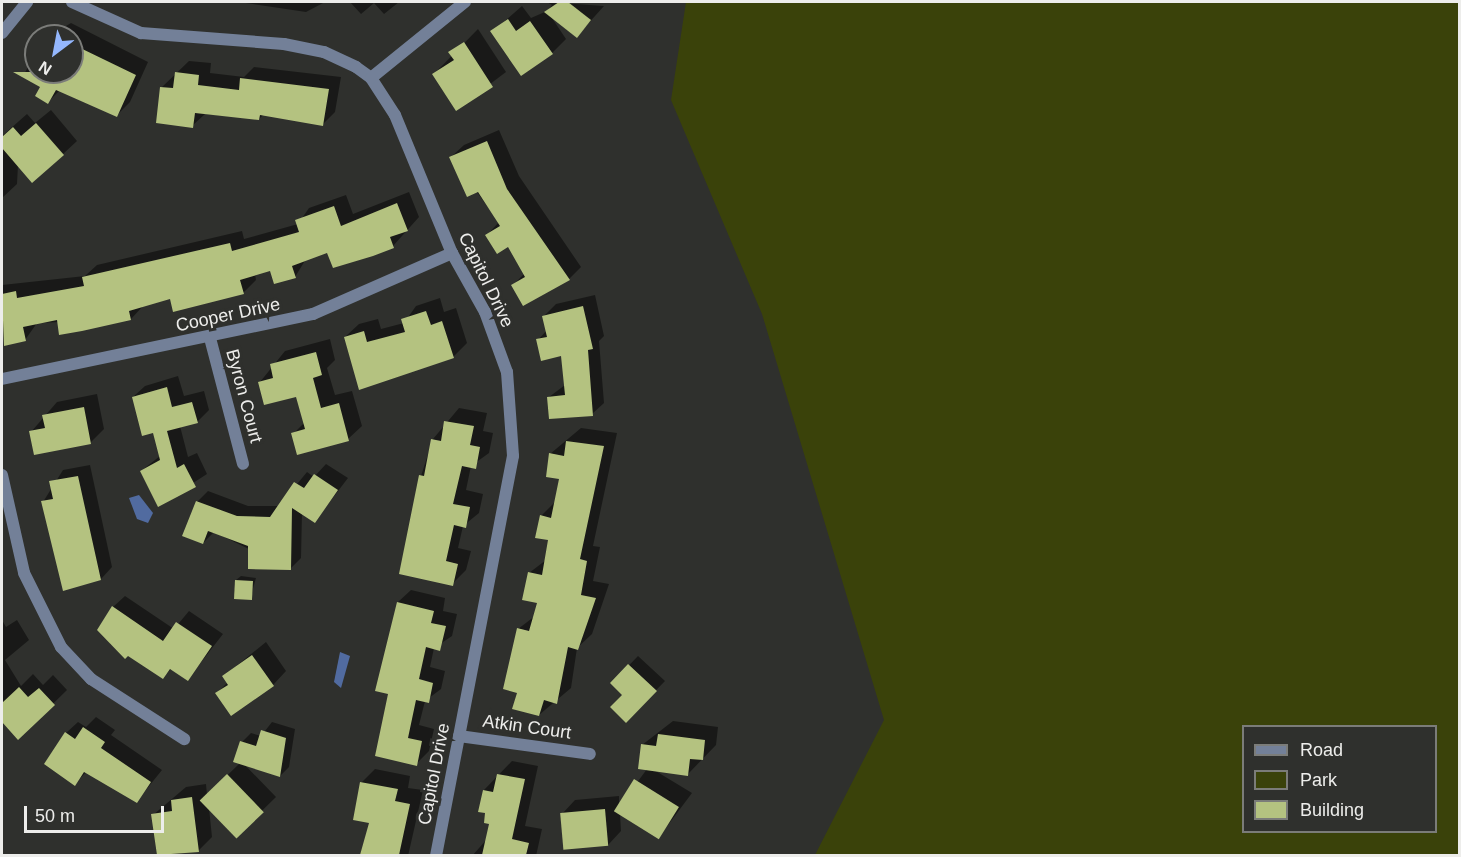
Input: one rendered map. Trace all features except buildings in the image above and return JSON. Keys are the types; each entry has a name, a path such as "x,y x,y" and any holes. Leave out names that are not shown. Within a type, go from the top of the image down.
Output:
{"street":[{"path":"2,33 27,2"},
{"name":"Capitol Drive","path":"72,2 141,33 324,52 371,78 395,115 453,253 485,312 507,372 513,412 504,511 436,855"},
{"path":"371,78 465,2"},
{"name":"Cooper Drive","path":"2,379 210,338 323,310 453,253"},
{"name":"Byron Court","path":"210,338 243,464"},
{"path":"2,475 24,573 61,647 92,680 184,739"},
{"name":"Atkin Court","path":"459,736 590,754"}],"green space":[{"path":"686,2 1459,2 1459,855 815,855 884,720 762,314 671,100"}],"water":[{"path":"139,495 153,513 148,523 137,519 129,498"},
{"path":"340,652 350,656 341,688 334,682"}]}
